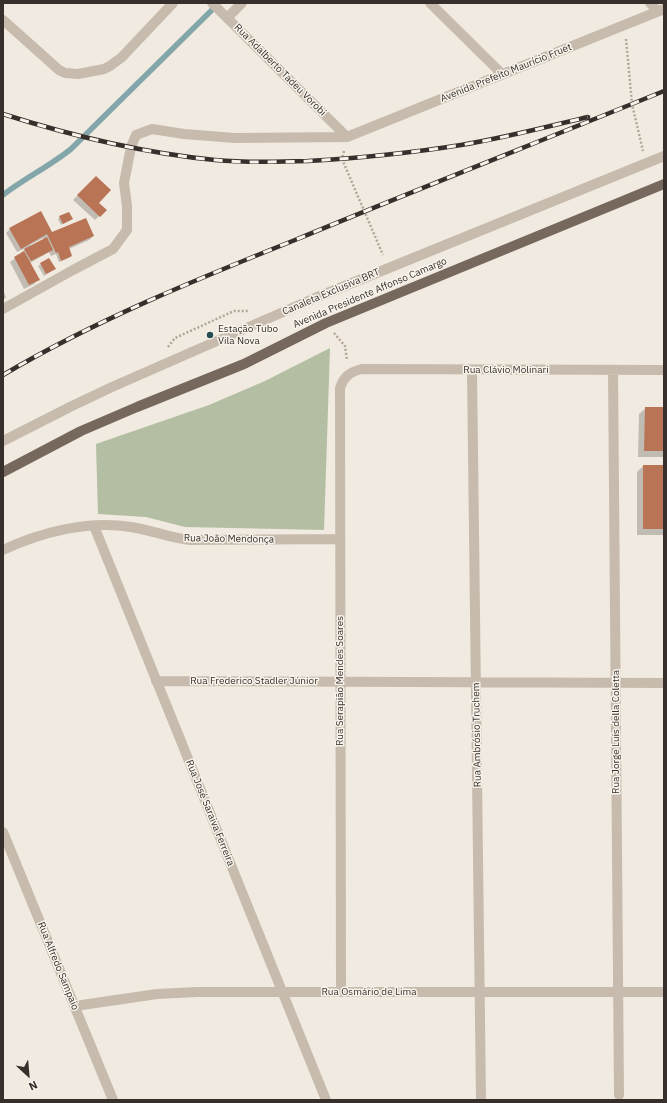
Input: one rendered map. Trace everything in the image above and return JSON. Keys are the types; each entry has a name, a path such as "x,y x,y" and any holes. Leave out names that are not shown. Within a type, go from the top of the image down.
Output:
{"main road":[{"name":"Avenida Presidente Affonso Camargo","path":"3,472 81,431 136,407 244,364 326,323 664,184"}],"street":[{"path":"3,20 59,70 65,73 78,74 104,69 110,66 122,57 173,3"},
{"name":"Rua Adalberto Tadeu Vorobi","path":"212,3 347,137"},
{"path":"227,18 242,3"},
{"path":"430,3 502,74"},
{"path":"650,3 661,10"},
{"name":"Avenida Prefeito Maurício Fruet","path":"347,137 661,10"},
{"path":"3,30 15,32"},
{"path":"3,309 113,249 127,230 127,206 124,183 131,147 136,135 152,129 184,134 235,138 347,137"},
{"name":"Canaleta Exclusiva BRT","path":"3,441 112,387 315,298 664,156"},
{"name":"Rua Clávio Molinari","path":"348,374 362,369 664,370"},
{"name":"Rua Ambrósio Truchem","path":"472,370 481,1100"},
{"name":"Rua Jorge Luís della Coletta","path":"613,370 619,1095"},
{"name":"Rua Serapião Mendes Soares","path":"341,992 340,388 342,380 348,374"},
{"name":"Rua João Mendonça","path":"3,550 38,537 67,529 116,525 133,527 175,538 190,540 340,539"},
{"name":"Rua José Saraiva Ferreira","path":"94,526 326,1100"},
{"name":"Rua Frederico Stadler Júnior","path":"156,681 664,683"},
{"name":"Rua Alfredo Sampaio","path":"3,832 114,1100"},
{"name":"Rua Osmário de Lima","path":"75,1006 157,994 197,992 664,992"}],"path":[{"path":"625,25 632,104 647,163"},
{"path":"347,137 342,159 389,268"},
{"path":"326,323 345,346 348,374"}],"green space":[{"path":"330,348 324,530 185,527 146,517 98,514 96,444 209,405 265,381"}],"building":[{"path":"96,176 111,190 99,203 107,210 100,217 77,195"},
{"path":"41,211 52,232 86,218 94,236 69,247 72,256 61,261 58,252 56,253 47,234 21,249 9,228"},
{"path":"69,212 73,219 63,224 59,216"},
{"path":"47,237 53,250 31,261 24,249"},
{"path":"24,251 40,280 29,285 14,257"},
{"path":"49,258 56,269 46,274 40,263"},
{"path":"645,407 664,407 664,451 644,451"},
{"path":"643,465 664,465 664,529 643,529"}],"waterway":[{"path":"3,195 71,149 217,5"}],"railway":[{"path":"3,375 74,336 146,302 220,270 664,91"},
{"path":"3,114 108,143 188,157 238,162 308,161 404,153 493,139 588,117"}],"place":[{"name":"Estação Tubo Vila Nova","path":"210,335"}]}
